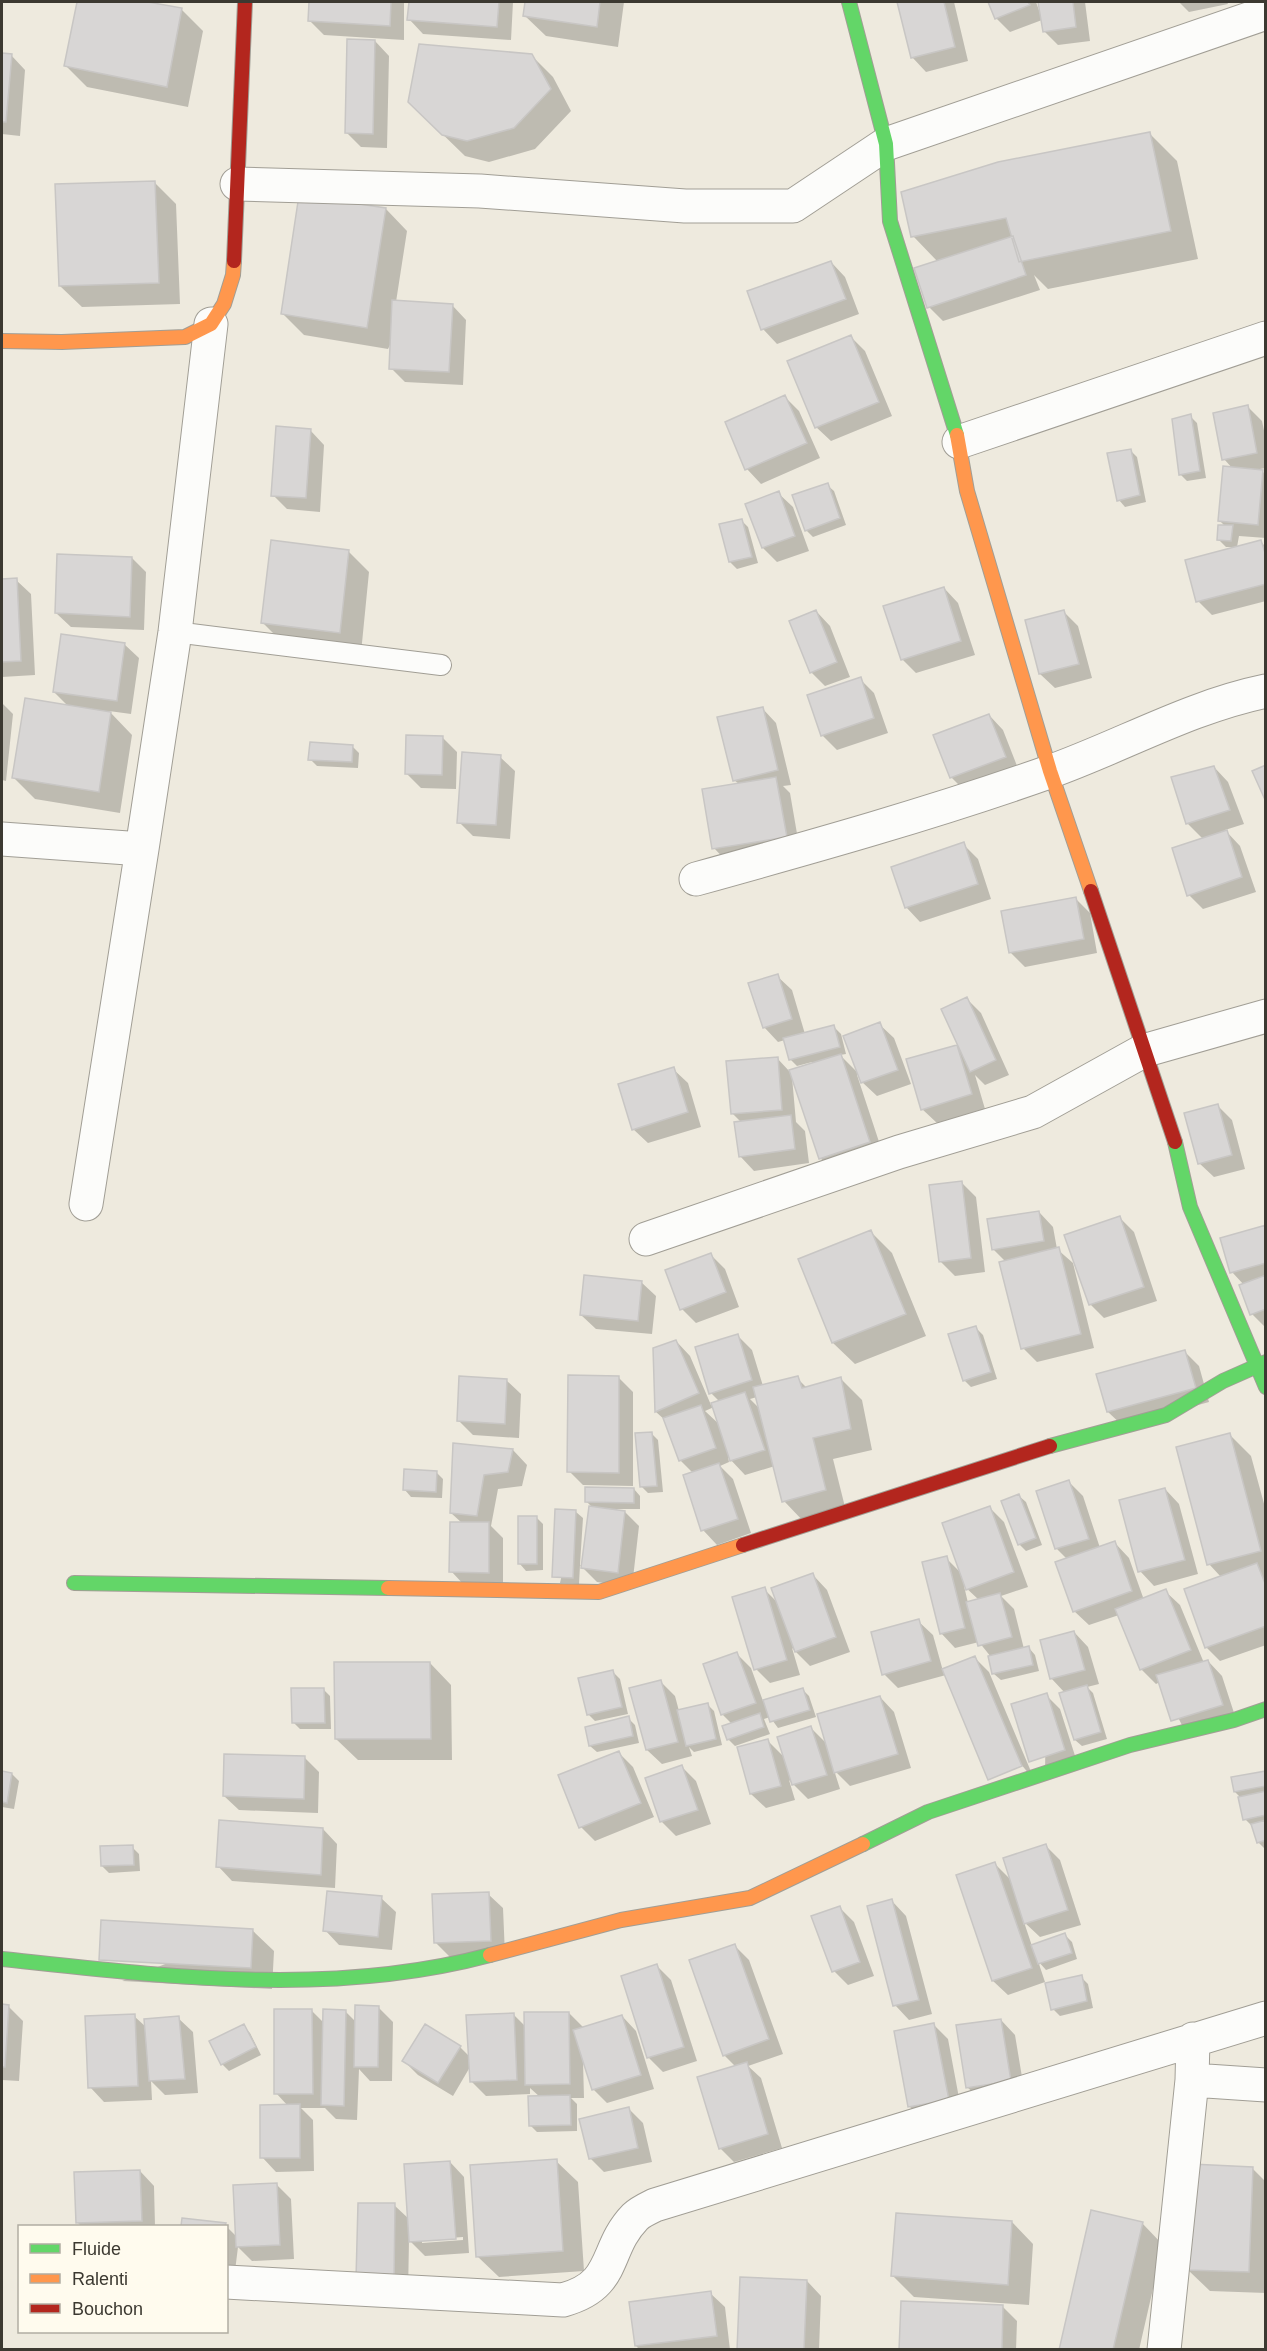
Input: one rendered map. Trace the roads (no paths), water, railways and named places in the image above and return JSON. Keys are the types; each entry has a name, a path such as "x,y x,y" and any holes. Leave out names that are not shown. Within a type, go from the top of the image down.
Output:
{"street":[{"path":"86,1204 175,632 211,324 224,304 233,275 245,2"},
{"path":"849,2 886,144 890,221 959,442 967,491 1032,703 1050,771 1143,1051 1173,1131 1190,1207 1262,1363 1266,1387"},
{"path":"237,184 480,191 685,206 793,206 886,144 1266,13"},
{"path":"2,341 62,342 185,337 211,324"},
{"path":"959,442 1266,338"},
{"path":"696,879 881,827 1050,771 1224,700 1266,691"},
{"path":"2,839 142,849"},
{"path":"646,1239 899,1152 1033,1112 1143,1051 1266,1016"},
{"path":"74,1583 599,1592 990,1464 1118,1426 1166,1415 1262,1363"},
{"path":"2,1959 186,1978 356,1978 457,1965 621,1920 750,1898 928,1812 1130,1745 1234,1720 1266,1709"},
{"path":"228,2282 563,2300 582,2295 599,2282 627,2227 636,2216 655,2205 1266,2018"},
{"path":"1164,2349 1192,2080 1193,2039"},
{"path":"1192,2080 1266,2085"}],"lane":[{"path":"175,632 441,665"}]}
